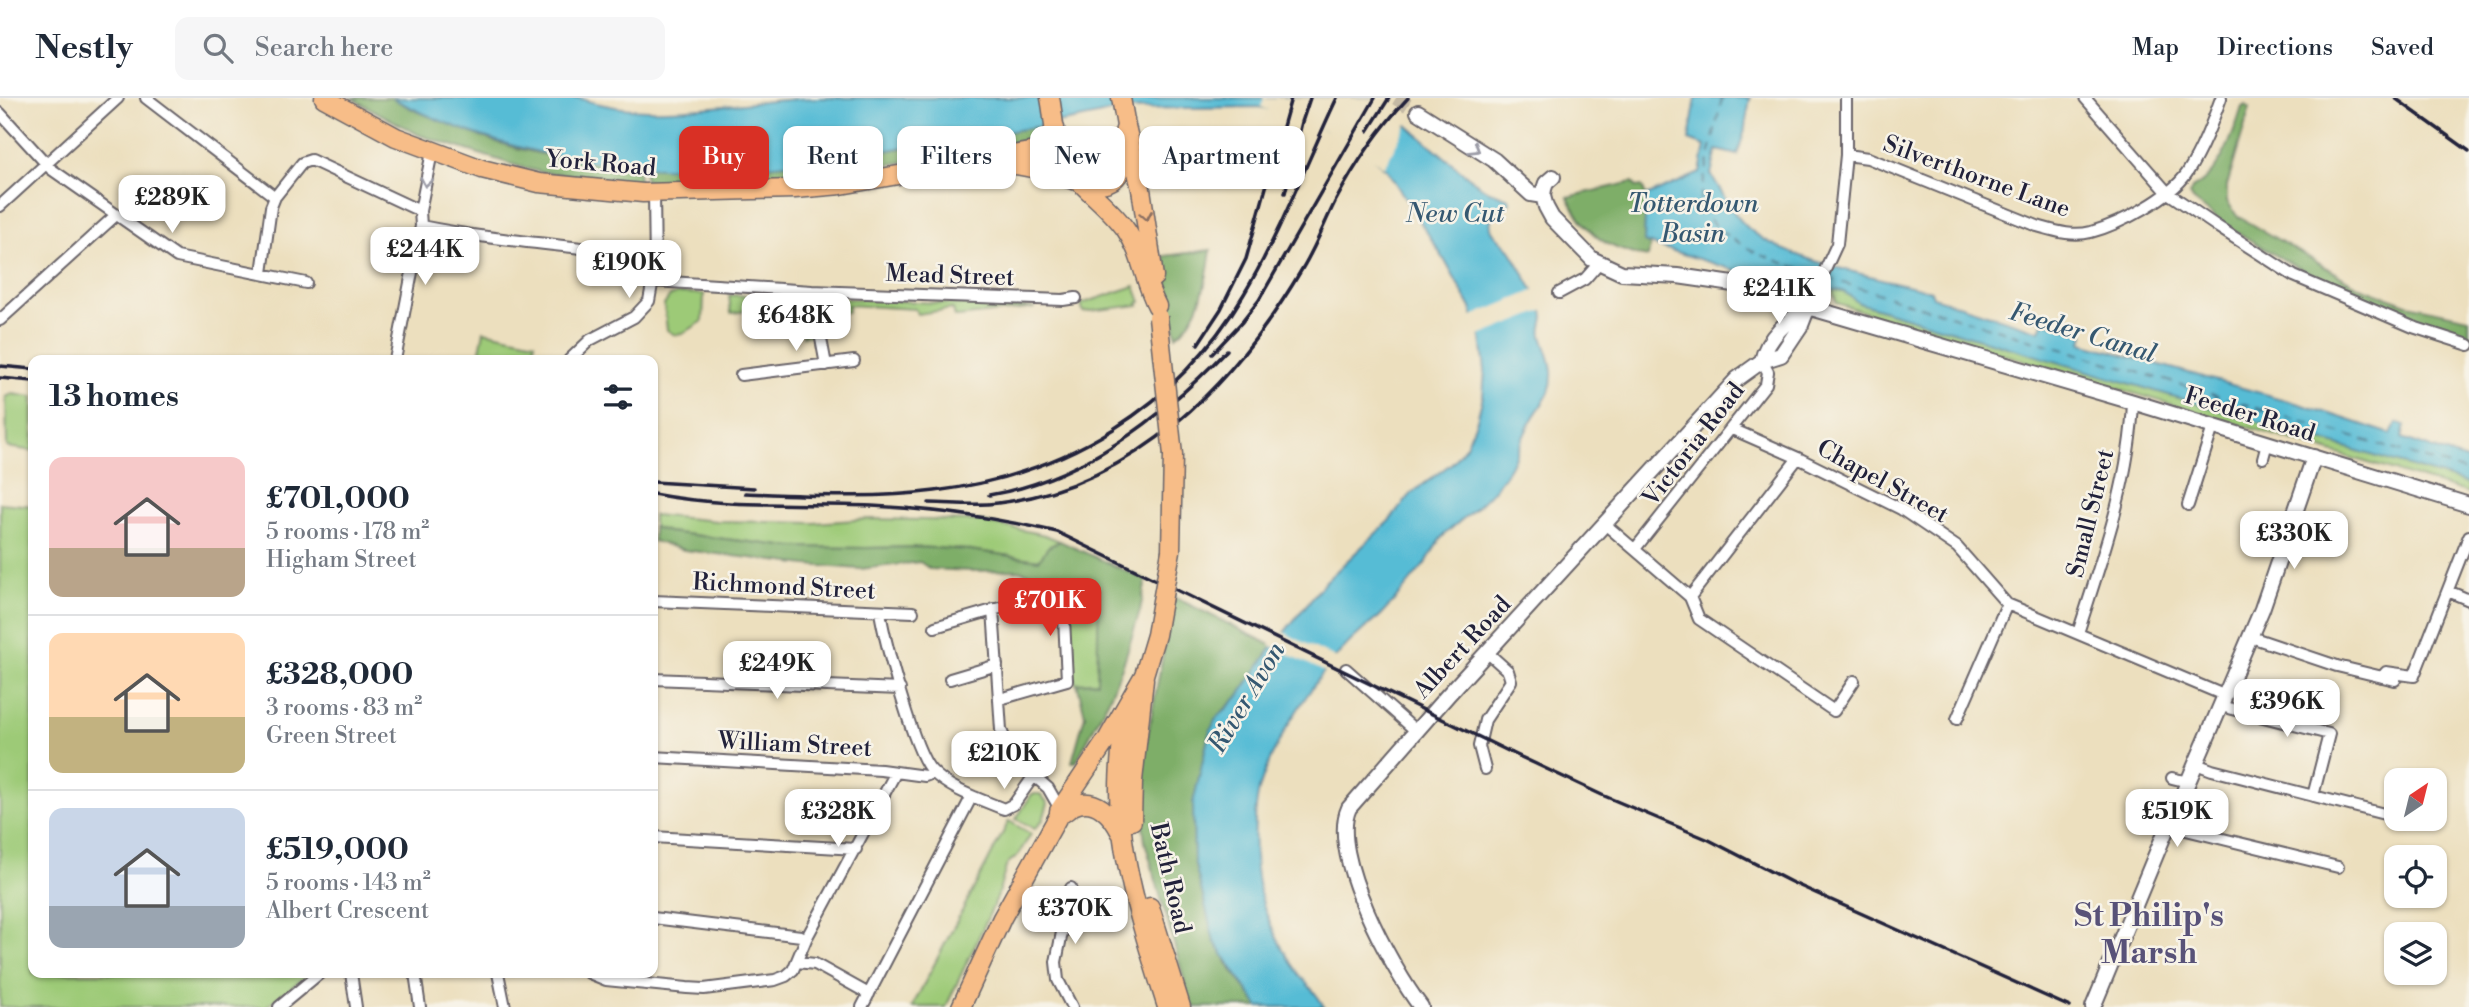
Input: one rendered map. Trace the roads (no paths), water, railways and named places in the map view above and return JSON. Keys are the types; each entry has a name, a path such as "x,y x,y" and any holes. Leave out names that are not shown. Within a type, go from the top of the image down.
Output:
{"highway":[{"name":"York Road","path":"324,98 432,152 482,169 539,183 654,193 806,188 897,174"},
{"path":"1050,98 1054,126"},
{"path":"1121,98 1125,131"},
{"name":"Bath Road","path":"1126,124 1148,228 1171,427 1171,551 1161,605 1138,680 1126,707 1119,790 1122,836 1145,933 1167,1007"},
{"name":"Bath Road","path":"1089,189 1127,231 1158,312"},
{"path":"961,1007 1002,918 1062,811 1082,786 1092,744 1121,694 1138,680"},
{"name":"Bath Road","path":"1138,680 1145,690 1133,781 1133,840 1161,948 1181,1007"},
{"path":"1082,777 1126,707"},
{"path":"1062,811 1083,803 1093,804 1111,815 1122,836"}],"street":[{"path":"0,206 118,98"},
{"path":"146,98 275,197"},
{"path":"1811,301 1830,263 1840,229 1846,155 1846,98"},
{"path":"2085,98 2168,193 2294,276 2413,327 2469,345"},
{"name":"Silverthorne Lane","path":"1846,155 1868,158 2037,226 2064,234 2090,232 2144,208 2168,193 2191,166 2221,98"},
{"path":"1418,112 1494,160 1531,194 1543,196 1546,183 1553,177"},
{"path":"0,113 51,169 177,257 306,283"},
{"path":"397,355 432,152"},
{"path":"262,272 271,207 275,197 302,163 311,160 420,211"},
{"path":"574,355 590,340 634,317 649,301 654,281 654,193"},
{"name":"Feeder Road","path":"1543,196 1552,218 1578,247 1599,263 1622,273 1678,276 1733,284 1811,301 2469,505"},
{"path":"0,320 116,215"},
{"path":"421,226 479,238 599,250 615,255"},
{"path":"1559,293 1585,279 1599,263"},
{"name":"Mead Street","path":"654,281 812,291 1063,300 1076,298"},
{"path":"812,291 826,365"},
{"name":"Albert Road","path":"1421,1007 1391,963 1362,902 1343,833 1344,818 1349,808 1737,379 1762,361 1780,355 1801,326 1811,301"},
{"name":"Victoria Road","path":"1635,549 1766,384 1768,372 1762,361"},
{"path":"741,375 854,362"},
{"name":"Small Street","path":"2078,633 2122,486 2128,459 2133,402"},
{"path":"2188,505 2213,427"},
{"name":"Chapel Street","path":"1732,429 1901,509 1957,547 2007,604 2078,633 2223,701 2329,734 2313,796"},
{"path":"2263,458 2267,443"},
{"path":"2093,1007 2169,822 2248,643 2314,457"},
{"path":"1690,597 1798,458"},
{"path":"1606,525 1690,597 1699,619 1834,711 1854,681"},
{"path":"2382,677 2386,672 2414,676 2469,536"},
{"path":"2448,591 2469,600"},
{"path":"934,626 1054,592 1059,593 1063,598 1069,676 1067,680 999,699"},
{"name":"Richmond Street","path":"658,601 913,612"},
{"path":"1957,719 2007,604"},
{"path":"993,609 1004,742 1018,763 1048,788 1062,811"},
{"path":"880,612 900,689 922,756 933,773 972,796 1004,809 1009,808 1033,777"},
{"path":"2248,643 2395,680"},
{"path":"1485,769 1479,746 1485,720 1511,681 1508,671 1488,653"},
{"path":"950,679 997,666"},
{"path":"1346,669 1416,731"},
{"path":"658,679 900,689"},
{"name":"William Street","path":"658,757 925,776 933,773"},
{"path":"2196,764 2384,814"},
{"path":"601,978 704,989 775,980 786,976 793,970 806,939 896,772"},
{"path":"1048,788 1082,777"},
{"path":"2172,778 2188,782"},
{"path":"862,1007 972,796"},
{"path":"2169,822 2186,830 2338,867"},
{"path":"658,837 856,849"},
{"path":"1071,888 1056,962 1058,980 1072,1007"},
{"path":"658,919 801,936 806,939"},
{"path":"797,962 815,964 869,994"},
{"path":"285,1005 315,978"},
{"path":"352,978 356,1007"},
{"path":"416,978 420,1007"},
{"path":"499,978 505,1007"}],"water":[{"path":"392,98 579,98 608,106 668,110 820,98 1375,98 1473,181 1488,191 1509,199 1510,202 1492,217 1491,227 1510,250 1543,310 1541,330 1552,370 1549,392 1530,423 1502,480 1484,501 1444,535 1399,595 1327,667 1280,740 1258,794 1255,853 1263,904 1287,955 1324,1007 1259,1007 1214,941 1194,860 1193,803 1209,734 1215,720 1238,697 1273,646 1325,582 1390,520 1412,493 1452,463 1466,446 1477,420 1483,396 1485,370 1481,338 1471,308 1444,259 1387,170 1351,141 1284,111 1258,107 1119,109 1016,130 1016,126 897,126 897,148 883,151 883,126 783,126 783,164 769,165 769,126 679,126 679,168 602,163 559,156 516,147 433,118"},
{"name":"Feeder Canal","path":"1696,98 1750,98 1737,155 1717,150 1711,174 1730,207 1744,224 1780,248 1859,274 1931,291 1933,297 2040,331 2046,322 2084,334 2082,343 2303,405 2391,434 2397,423 2405,426 2402,438 2469,461 2469,484 1859,303 1843,291 1801,285 1796,288 1789,287 1644,242 1646,196 1700,173 1705,146 1689,140"}],"tunnel":[{"path":"1396,98 1418,112"}],"railway":[{"path":"1198,344 1221,309 1246,259 1291,98"},
{"path":"1285,193 1310,98"},
{"path":"745,493 864,496 935,491 983,483 1029,470 1072,452 1113,429 1151,402 1186,371 1217,335 1270,247 1337,98"},
{"path":"1212,354 1259,300 1375,98"},
{"path":"1368,131 1389,98"},
{"path":"929,503 990,504 1048,493 1094,475 1137,452 1177,422 1213,389 1246,351 1275,311 1307,261 1351,174 1377,135 1408,98"},
{"path":"2395,98 2469,151"},
{"path":"989,495 1024,487 1057,475 1120,442 1203,375 1227,350"},
{"path":"0,366 28,369"},
{"path":"0,378 28,381"},
{"path":"658,482 754,488"},
{"path":"658,495 735,503 919,509 988,518 1057,532 1506,750 1602,795 1709,840 1791,882 2070,1007"}],"district":[{"name":"St Philip's Marsh","path":"2149,934"}],"water label":[{"name":"New Cut","path":"1455,213"},
{"name":"Totterdown Basin","path":"1693,218"},
{"name":"River Avon","path":"1246,697"}]}
